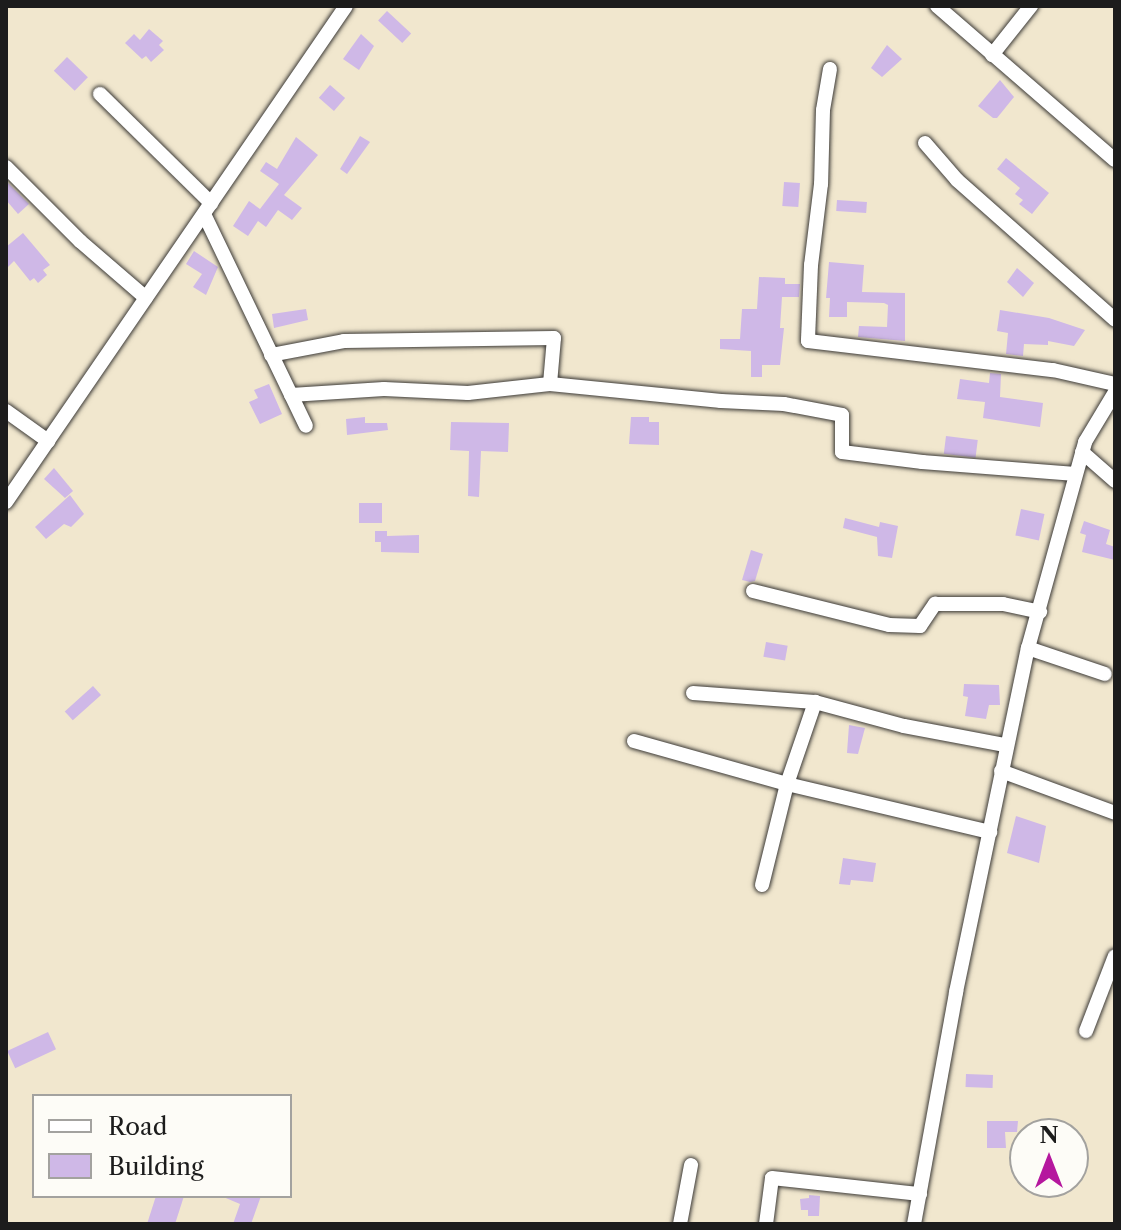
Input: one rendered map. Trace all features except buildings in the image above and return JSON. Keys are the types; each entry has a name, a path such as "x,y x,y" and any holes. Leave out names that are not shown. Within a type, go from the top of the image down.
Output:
{"street":[{"path":"7,498 346,6"},
{"path":"937,6 1115,160"},
{"path":"992,55 1031,6"},
{"path":"830,69 823,110 821,184 811,265 808,341 1053,370 1115,384"},
{"path":"100,94 208,209 271,355 306,426"},
{"path":"925,143 957,180 1115,320"},
{"path":"6,167 80,241 146,298"},
{"path":"271,355 344,341 554,338 550,384"},
{"path":"291,395 384,389 468,393 550,384 784,404 842,415 842,452 922,462 1076,474"},
{"path":"914,1224 956,992 1005,745 1028,648 1082,452 1115,392"},
{"path":"6,411 48,441"},
{"path":"1082,452 1115,481"},
{"path":"753,591 889,625 920,626 935,604 1003,604 1040,612"},
{"path":"1028,648 1105,674"},
{"path":"693,693 815,702 904,726 1005,745"},
{"path":"762,885 787,784 815,702"},
{"path":"634,741 787,784 990,832"},
{"path":"1001,771 1115,813"},
{"path":"1086,1031 1115,956"},
{"path":"680,1224 691,1165"},
{"path":"766,1224 772,1178 920,1194"}]}
